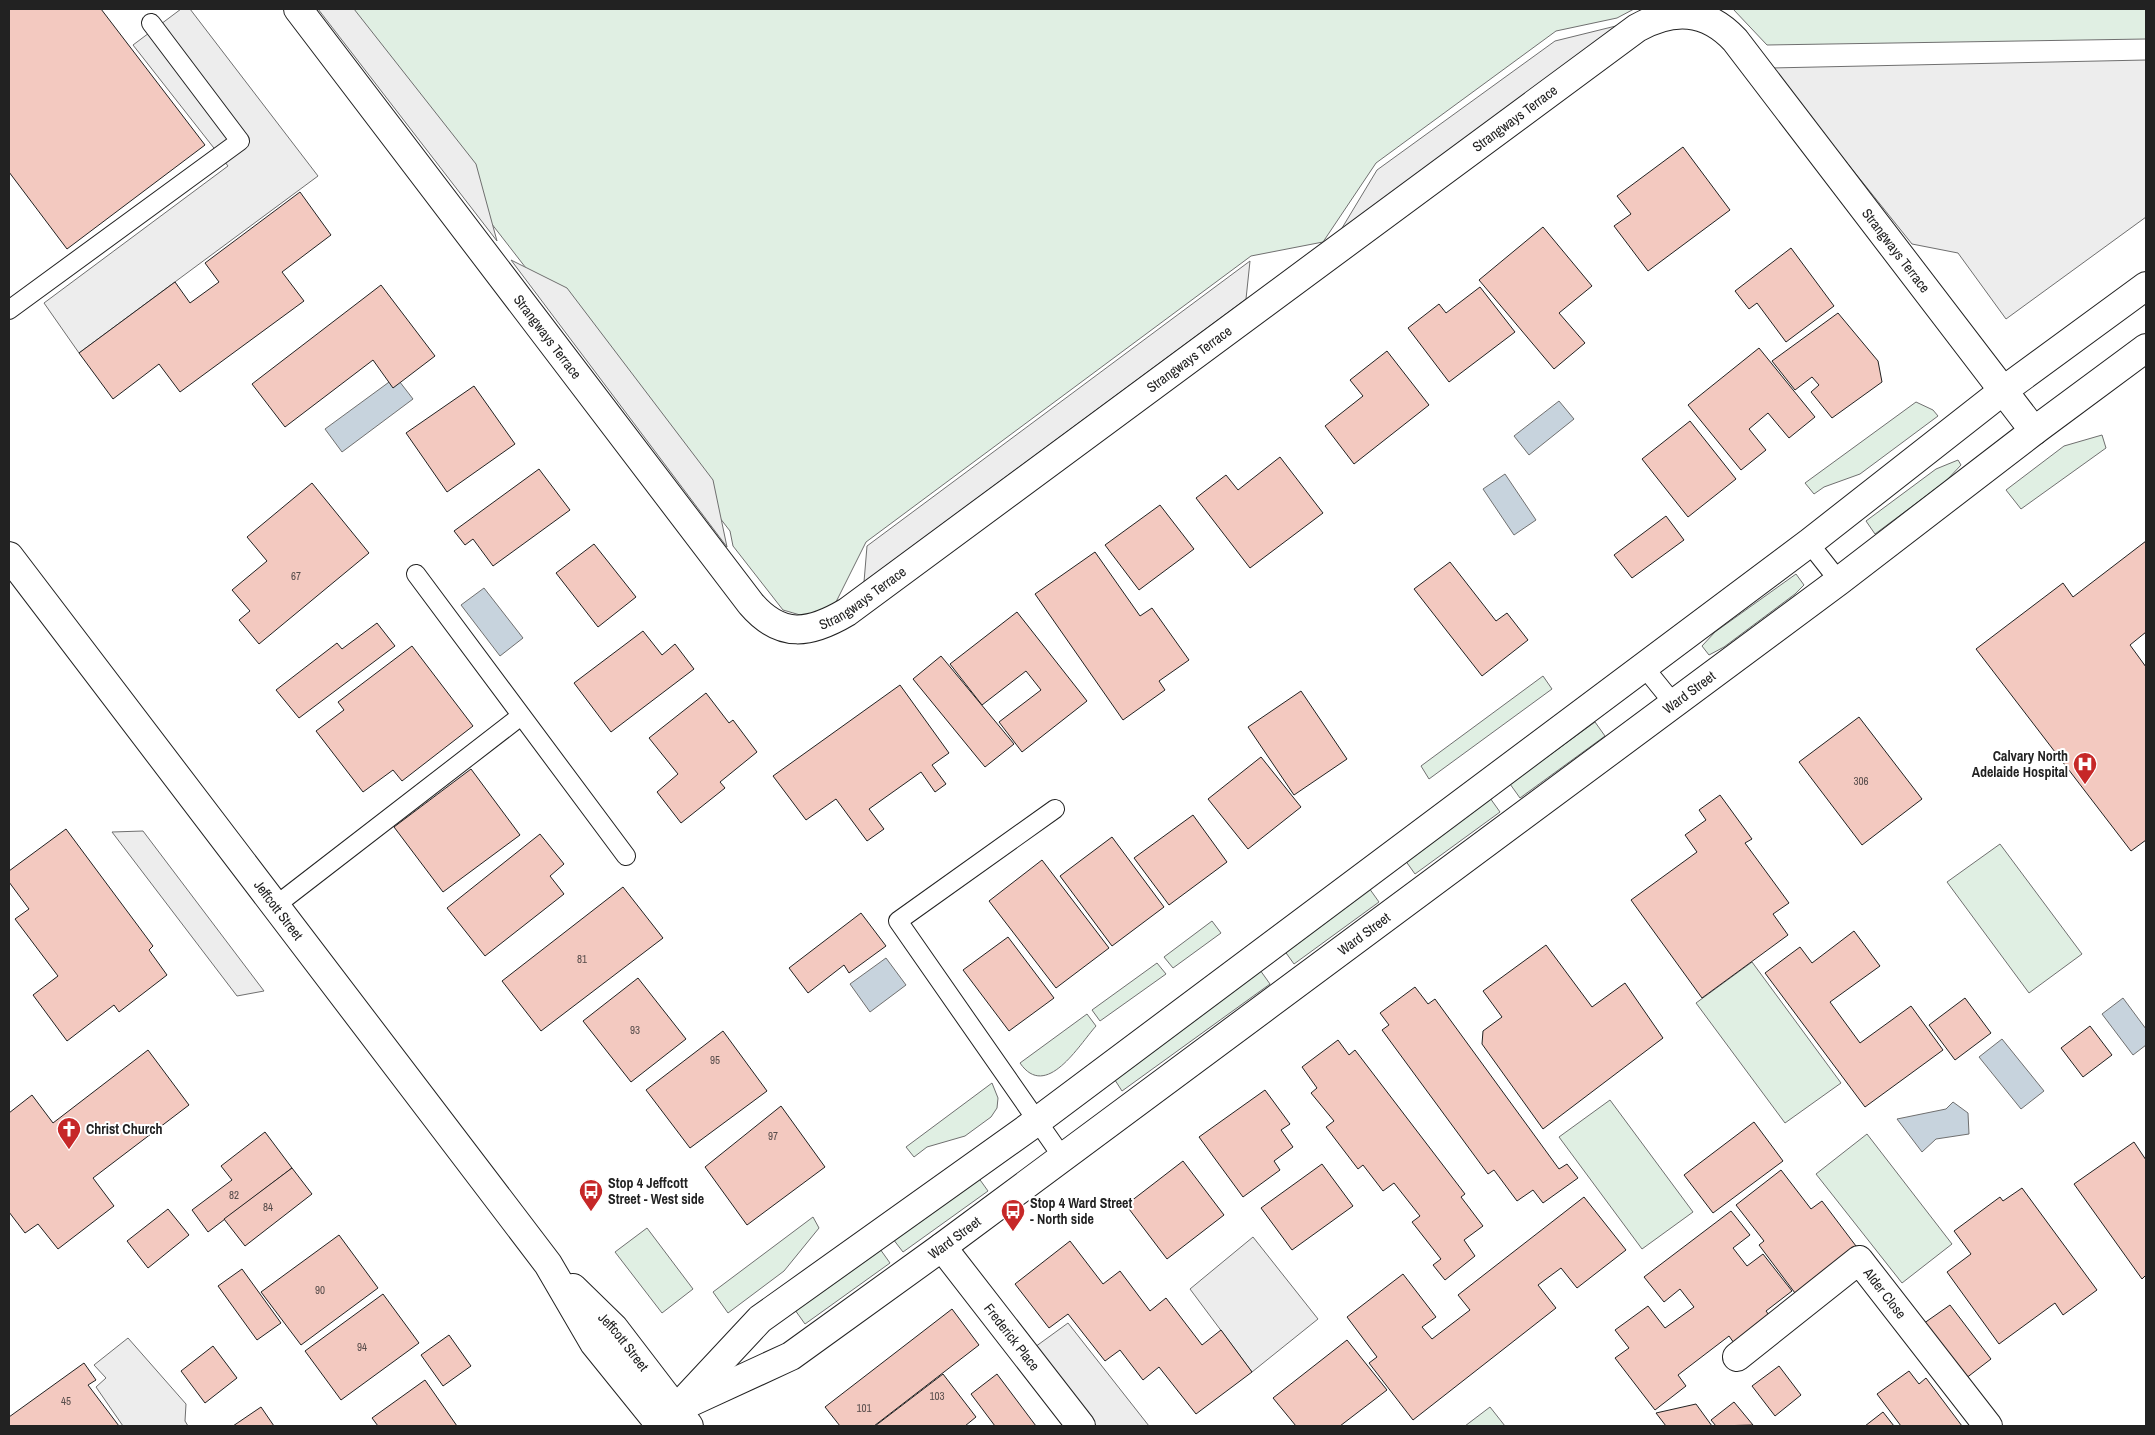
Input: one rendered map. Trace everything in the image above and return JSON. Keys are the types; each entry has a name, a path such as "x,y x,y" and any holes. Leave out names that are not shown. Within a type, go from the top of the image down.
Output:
{"street":[{"name":"Strangways Terrace","path":"298,9 751,604 763,618 778,627 812,628 829,622 847,612 1637,28 1652,20 1669,15 1699,16 1724,28 1735,40 2034,431"},
{"path":"667,1422 760,1319 1036,1122 1809,543 2004,390 2146,286"},
{"path":"2034,431 2146,348"},
{"name":"Ward Street","path":"667,1422 791,1356 942,1247 1839,582 2034,431"},
{"name":"Jeffcott Street","path":"9,556 548,1264 614,1328 667,1422"},
{"name":"Frederick Place","path":"942,1247 1081,1426"},
{"name":"Alder Close","path":"1737,1358 1859,1260 1988,1426"}],"lane":[{"path":"9,310 240,141 151,23"},
{"path":"1809,543 1839,582"},
{"path":"416,574 626,856"},
{"path":"1644,667 1674,704"},
{"path":"275,906 521,716"},
{"path":"1054,809 898,921 1062,1158"}],"green space":[{"path":"325,9 1634,9 1617,18 1556,31 1376,163 1323,242 1251,256 866,542 835,604 807,617 783,610 733,546 730,531"},
{"path":"1733,9 2146,9 2146,39 1767,45"},
{"path":"1916,402 1933,410 1938,416 1860,474 1824,487 1814,494 1805,483"},
{"path":"2102,435 2106,448 2021,509 2006,490 2064,446"},
{"path":"1958,460 1961,465 1946,481 1875,534 1866,521 1936,469"},
{"path":"1796,574 1804,585 1795,594 1724,647 1709,655 1702,646 1715,632"},
{"path":"1543,676 1552,689 1429,779 1421,766"},
{"path":"1595,722 1605,736 1520,798 1510,784"},
{"path":"1490,798 1500,812 1415,874 1405,860"},
{"path":"2000,844 2082,954 2029,993 1947,882"},
{"path":"1369,888 1379,902 1294,964 1284,950"},
{"path":"1212,921 1221,933 1173,968 1164,957"},
{"path":"1752,962 1841,1083 1785,1123 1696,1003"},
{"path":"1157,963 1166,974 1100,1021 1092,1010"},
{"path":"1260,970 1270,984 1122,1091 1113,1077"},
{"path":"1087,1014 1096,1026 1061,1066 1051,1073 1040,1076 1030,1073 1020,1063"},
{"path":"992,1083 998,1098 997,1108 991,1117 965,1136 927,1147 914,1157 906,1147"},
{"path":"1610,1100 1693,1212 1642,1249 1559,1137"},
{"path":"1867,1134 1952,1244 1902,1283 1816,1174"},
{"path":"978,1177 988,1191 903,1252 893,1239"},
{"path":"813,1217 819,1228 784,1271 728,1313 713,1292"},
{"path":"647,1228 693,1289 662,1313 615,1252"},
{"path":"880,1249 890,1263 805,1324 795,1310"},
{"path":"1490,1407 1505,1426 1465,1426"}],"shaded area":[{"path":"181,9 190,9 318,176 79,353 44,303 228,166 133,45"},
{"path":"318,9 354,9 476,164 497,241"},
{"path":"1628,23 1336,238 1377,170 1555,41"},
{"path":"2146,60 2146,217 2006,319 1958,253 1912,244 1771,68"},
{"path":"511,260 567,288 713,480 727,547"},
{"path":"1250,261 1246,299 864,582 867,546"},
{"path":"396,377 413,399 342,452 325,429"},
{"path":"1559,401 1574,419 1529,455 1514,436"},
{"path":"1505,474 1536,520 1514,535 1483,489"},
{"path":"484,588 523,638 500,656 461,605"},
{"path":"143,831 264,991 237,996 112,832"},
{"path":"886,958 906,985 870,1012 850,984"},
{"path":"2123,998 2146,1029 2146,1045 2133,1055 2102,1014"},
{"path":"2002,1039 2044,1091 2021,1109 1979,1057"},
{"path":"1953,1102 1968,1113 1969,1134 1936,1139 1922,1152 1897,1119 1946,1109"},
{"path":"1253,1237 1318,1319 1252,1372 1190,1289"},
{"path":"1068,1323 1149,1426 1096,1426 1035,1347"},
{"path":"128,1338 186,1404 185,1421 188,1426 123,1426 96,1387 106,1378 94,1365"}],"building":[{"path":"9,9 101,9 205,145 67,249 9,172"},
{"path":"1683,147 1730,210 1648,271 1614,226 1631,214 1617,196"},
{"path":"300,192 331,235 282,272 304,301 180,392 159,364 113,399 79,353 175,282 190,303 219,282 205,263"},
{"path":"1543,227 1592,286 1559,313 1585,343 1554,369 1479,280"},
{"path":"1791,248 1834,306 1786,342 1757,303 1749,309 1735,291"},
{"path":"381,285 435,356 393,388 373,360 285,427 252,384"},
{"path":"1480,287 1515,332 1449,382 1408,328 1439,304 1446,313"},
{"path":"1838,313 1878,361 1882,382 1832,418 1811,392 1819,385 1812,377 1795,390 1772,361"},
{"path":"1759,348 1815,417 1789,438 1768,413 1749,429 1766,450 1741,470 1688,405"},
{"path":"1387,351 1429,405 1354,464 1325,426 1363,396 1350,380"},
{"path":"474,386 515,444 447,492 406,433"},
{"path":"1690,421 1736,479 1688,517 1642,459"},
{"path":"1280,457 1323,513 1250,568 1196,498 1226,475 1238,490"},
{"path":"539,469 570,510 493,566 473,539 465,545 454,531"},
{"path":"312,483 369,553 259,644 239,620 250,611 232,590 267,561 247,537"},
{"path":"1160,505 1194,549 1139,590 1105,545"},
{"path":"1666,516 1684,540 1632,578 1614,555"},
{"path":"2146,541 2146,632 2130,645 2146,667 2146,840 2131,851 1976,649 2063,583 2073,597"},
{"path":"594,544 636,597 598,627 556,573"},
{"path":"1095,552 1140,616 1152,608 1189,660 1159,681 1165,690 1123,720 1035,594"},
{"path":"1450,562 1496,621 1507,613 1528,640 1482,676 1414,589"},
{"path":"1017,612 1087,701 1022,752 999,722 1041,690 1026,671 982,705 950,664"},
{"path":"377,623 395,646 299,718 276,690 337,643 342,649"},
{"path":"643,631 662,655 675,644 694,669 611,732 574,683"},
{"path":"412,646 473,726 402,781 393,770 363,792 316,731 344,710 338,702"},
{"path":"941,656 1014,744 985,767 913,679"},
{"path":"900,685 949,753 932,765 946,784 935,792 921,772 869,809 884,829 867,841 836,799 806,820 773,776"},
{"path":"1301,691 1347,759 1294,795 1248,727"},
{"path":"706,693 729,723 733,720 757,752 720,782 725,788 681,823 657,792 678,774 649,738"},
{"path":"1859,717 1922,799 1862,845 1799,762"},
{"path":"1261,757 1301,807 1248,849 1208,799"},
{"path":"471,769 520,835 443,892 394,827"},
{"path":"1720,795 1752,839 1745,843 1789,903 1773,914 1788,935 1702,998 1631,900 1697,852 1685,835 1706,820 1699,810"},
{"path":"1193,815 1227,862 1169,905 1134,858"},
{"path":"66,829 153,946 149,950 167,975 119,1012 114,1005 67,1041 33,995 58,976 15,919 29,909 9,882 9,871"},
{"path":"540,834 564,864 550,876 564,894 485,956 447,908"},
{"path":"1112,837 1164,907 1112,946 1060,876"},
{"path":"1042,860 1109,948 1056,988 989,901"},
{"path":"623,887 663,938 541,1031 502,981"},
{"path":"861,913 886,946 849,973 844,965 808,993 789,968"},
{"path":"1854,931 1880,966 1830,1002 1860,1043 1911,1006 1943,1050 1865,1107 1765,973 1800,947 1812,963"},
{"path":"1008,937 1054,998 1009,1031 963,970"},
{"path":"1546,945 1592,1007 1625,983 1663,1038 1543,1129 1482,1044 1483,1031 1502,1017 1483,991"},
{"path":"638,978 686,1039 631,1082 583,1021"},
{"path":"1415,987 1428,1004 1435,999 1559,1169 1567,1164 1578,1178 1543,1203 1533,1190 1517,1201 1494,1170 1488,1174 1382,1030 1389,1025 1380,1013"},
{"path":"1965,998 1991,1033 1955,1060 1929,1025"},
{"path":"2090,1026 2112,1055 2083,1077 2061,1048"},
{"path":"723,1031 767,1091 690,1148 646,1090"},
{"path":"1338,1040 1349,1055 1355,1050 1465,1194 1461,1197 1483,1226 1464,1240 1475,1256 1445,1280 1433,1265 1441,1259 1412,1222 1420,1216 1394,1183 1383,1191 1363,1165 1358,1169 1326,1127 1334,1121 1311,1093 1317,1088 1302,1067"},
{"name":"Christ Church","path":"148,1050 189,1105 93,1178 114,1206 58,1249 38,1224 25,1233 9,1212 9,1113 32,1095 53,1123"},
{"path":"1265,1090 1290,1124 1281,1130 1293,1147 1274,1161 1280,1170 1243,1197 1199,1137"},
{"path":"781,1106 825,1167 747,1225 705,1167"},
{"path":"1754,1122 1783,1161 1713,1213 1684,1175"},
{"path":"265,1132 292,1168 208,1232 192,1210 232,1180 221,1166"},
{"path":"2134,1142 2146,1160 2146,1275 2142,1279 2074,1184"},
{"path":"1183,1161 1224,1215 1167,1259 1126,1205"},
{"path":"1322,1164 1353,1206 1292,1250 1261,1208"},
{"path":"292,1168 312,1194 245,1246 224,1219"},
{"path":"1781,1170 1811,1209 1822,1201 1859,1250 1798,1297 1759,1245 1764,1241 1736,1205"},
{"path":"2022,1188 2097,1290 2063,1315 2055,1303 1999,1344 1947,1272 1971,1254 1954,1231 2000,1197 2003,1201"},
{"path":"1584,1197 1626,1250 1577,1288 1561,1268 1538,1285 1556,1308 1413,1420 1369,1363 1377,1357 1347,1317 1403,1274 1436,1317 1422,1327 1432,1339 1470,1310 1458,1295"},
{"path":"168,1209 189,1235 148,1268 127,1241"},
{"path":"1731,1211 1750,1235 1733,1248 1747,1266 1763,1254 1792,1291 1766,1311 1775,1323 1739,1350 1729,1336 1678,1375 1686,1386 1655,1410 1615,1358 1629,1348 1615,1330 1648,1306 1665,1328 1694,1307 1680,1289 1664,1302 1644,1277"},
{"path":"339,1235 378,1288 301,1345 261,1292"},
{"path":"1070,1241 1103,1284 1120,1271 1150,1311 1166,1298 1202,1345 1221,1330 1252,1372 1196,1414 1159,1367 1143,1380 1120,1350 1105,1361 1068,1314 1049,1328 1015,1284"},
{"path":"242,1269 281,1323 257,1340 218,1286"},
{"path":"383,1294 419,1343 341,1400 305,1351"},
{"path":"1950,1305 1991,1359 1961,1382 1920,1326"},
{"path":"952,1309 979,1345 874,1426 840,1426 825,1407"},
{"path":"449,1335 471,1366 443,1386 421,1355"},
{"path":"1347,1340 1387,1390 1340,1426 1296,1426 1273,1398"},
{"path":"213,1346 237,1378 205,1403 181,1371"},
{"path":"84,1363 96,1380 88,1385 119,1426 9,1426 9,1417"},
{"path":"1779,1366 1801,1395 1775,1416 1752,1386"},
{"path":"1909,1371 1919,1384 1926,1378 1962,1426 1901,1426 1877,1394"},
{"path":"943,1374 976,1417 965,1426 875,1426"},
{"path":"997,1374 1036,1426 995,1426 971,1394"},
{"path":"425,1380 457,1426 378,1426 372,1418"},
{"path":"1734,1402 1753,1425 1716,1426 1711,1420"},
{"path":"1696,1404 1712,1426 1666,1426 1656,1413"},
{"path":"261,1407 274,1426 233,1426"},
{"path":"1883,1412 1894,1426 1865,1426"}],"place":[{"name":"Calvary North Adelaide Hospital","path":"2085,785"},
{"name":"Christ Church","path":"69,1150"},
{"name":"Stop 4 Jeffcott Street - West side","path":"591,1212"},
{"name":"Stop 4 Ward Street - North side","path":"1013,1232"}]}
